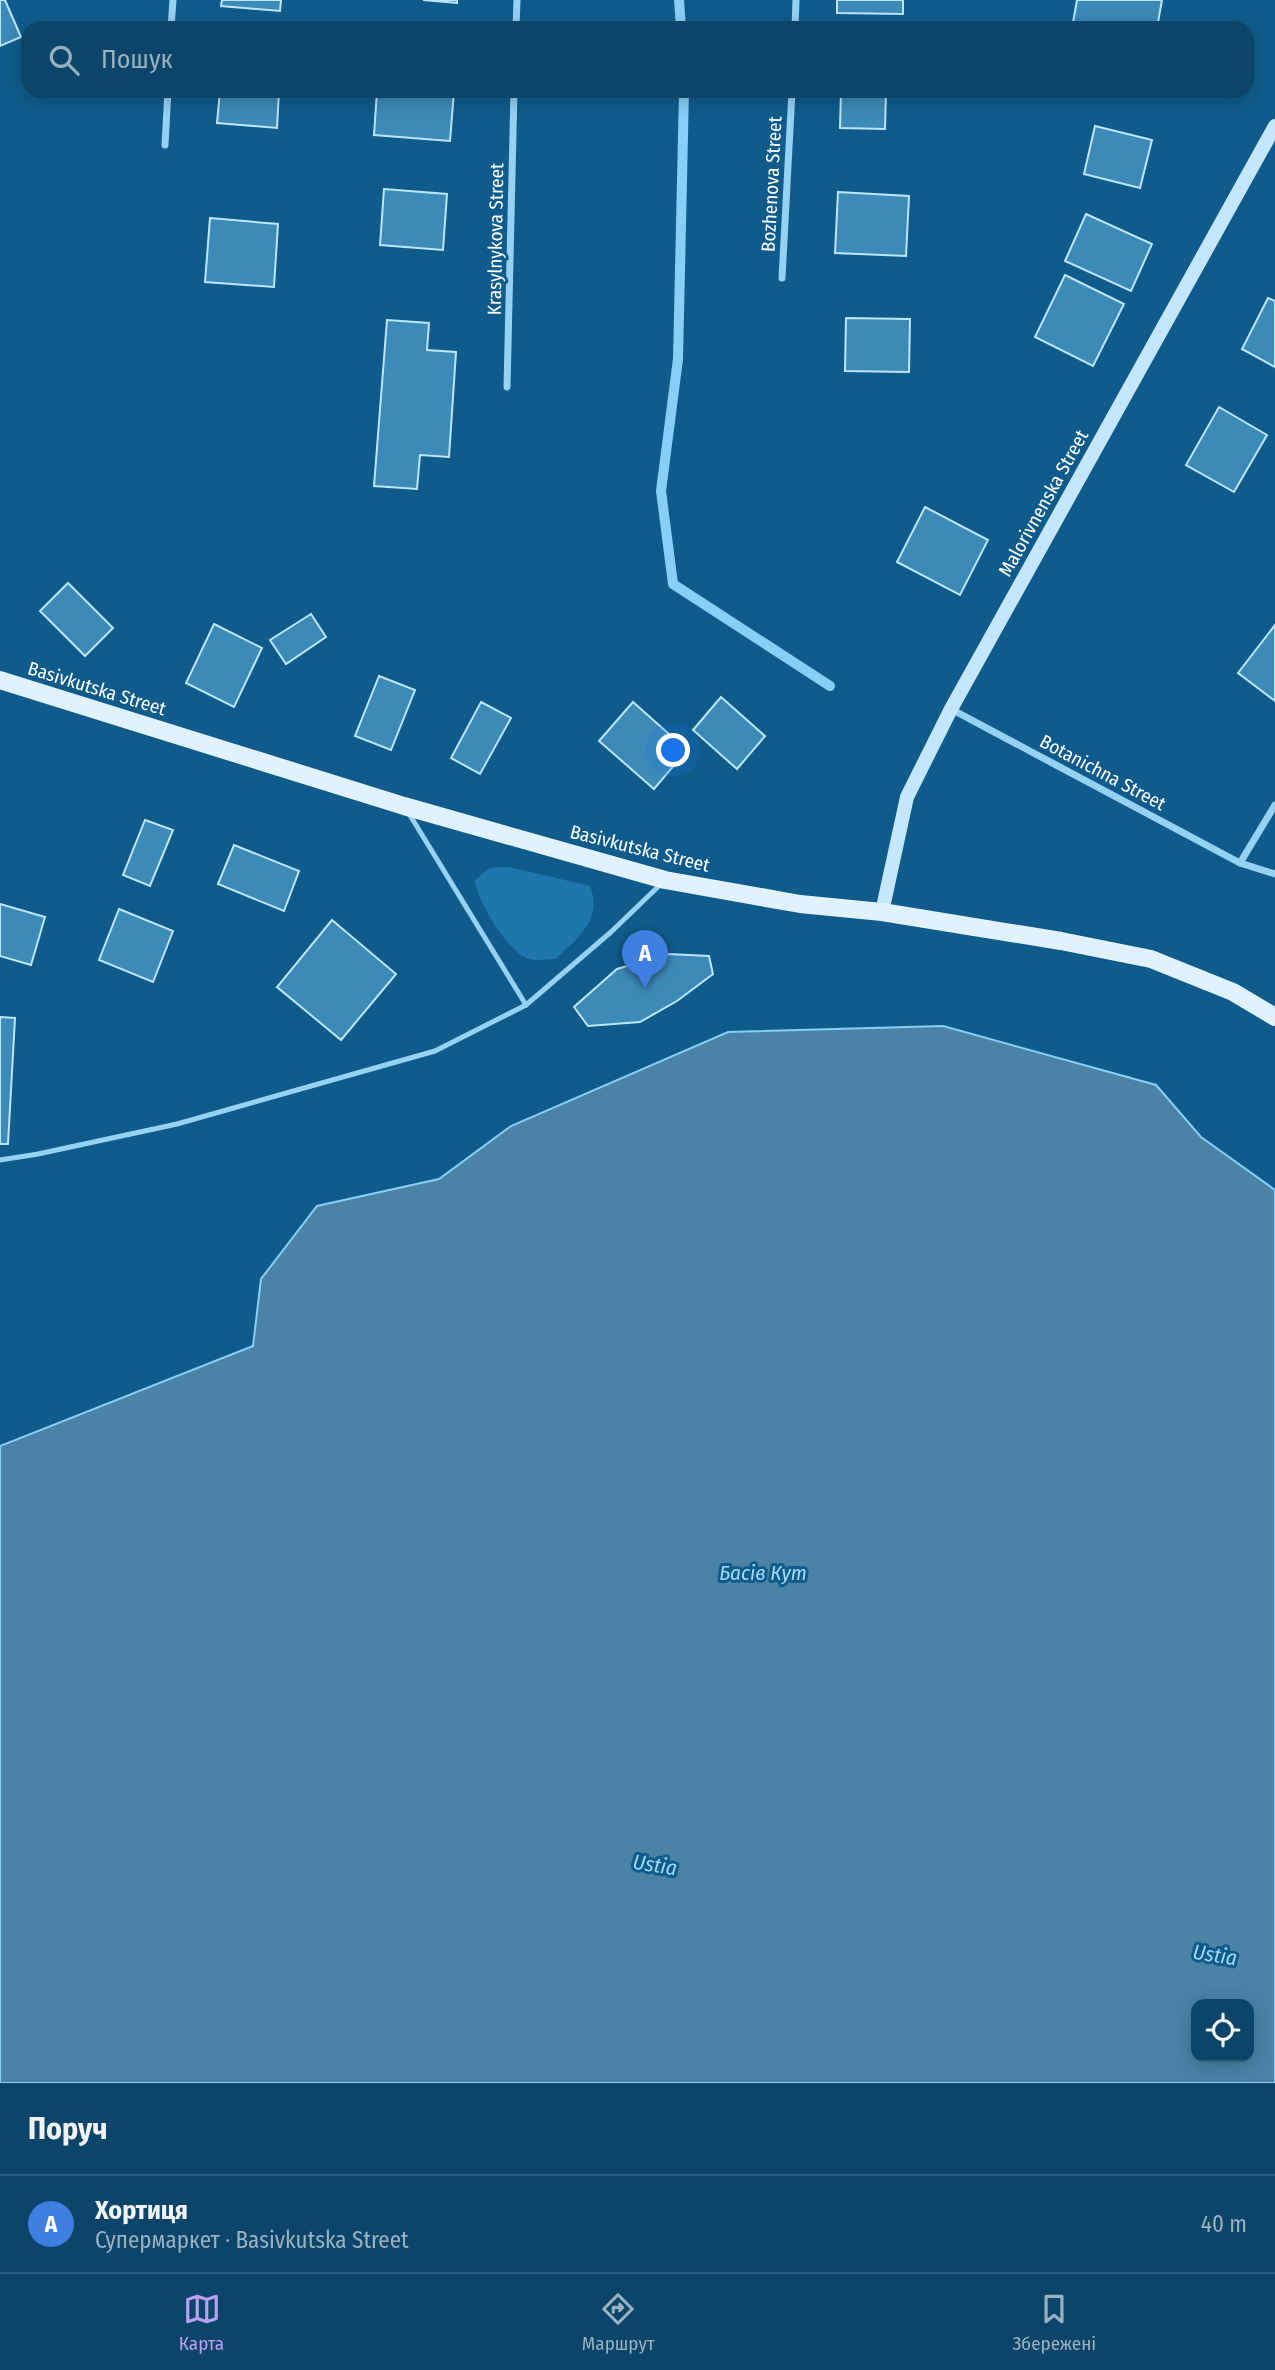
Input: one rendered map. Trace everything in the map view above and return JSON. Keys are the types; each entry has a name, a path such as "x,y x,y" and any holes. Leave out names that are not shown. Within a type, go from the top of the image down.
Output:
{"main road":[{"name":"Basivkutska Street","path":"0,680 404,806 665,880 800,904 882,912 1061,941 1151,959 1233,992 1275,1017"}],"street":[{"path":"172,21 173,0"},
{"path":"516,21 517,0"},
{"path":"795,21 796,0"},
{"path":"165,145 168,98"},
{"name":"Krasylnykova Street","path":"507,387 514,98"},
{"name":"Bozhenova Street","path":"782,278 792,98"},
{"name":"Malorivnenska Street","path":"882,912 907,796 951,709 1275,126"},
{"name":"Botanichna Street","path":"951,709 1240,863 1275,874"},
{"path":"1240,863 1275,805"}],"lane":[{"path":"404,806 526,1005"},
{"path":"0,1160 177,1125 435,1051 526,1005 611,932 665,880"}],"shaded area":[{"path":"509,867 590,886 593,898 591,918 580,935 556,959 532,960 520,954 503,936 487,912 475,880 490,868"}],"water":[{"name":"Басів Кут","path":"943,1026 1156,1085 1201,1137 1275,1190 1275,2083 0,2083 0,1446 253,1346 261,1279 317,1206 439,1179 511,1126 728,1032"}],"building":[{"path":"0,0 5,0 21,37 0,46"},
{"path":"222,0 281,0 280,11 221,6"},
{"path":"423,0 457,0 457,3"},
{"path":"837,0 903,0 903,14 837,13"},
{"path":"1077,0 1162,0 1158,21 1073,21"},
{"path":"219,98 279,98 277,128 217,123"},
{"path":"377,98 453,98 450,141 374,135"},
{"path":"841,98 886,98 885,129 840,128"},
{"path":"1095,126 1152,140 1140,188 1084,174"},
{"path":"384,189 447,194 443,250 380,245"},
{"path":"838,192 909,196 906,256 835,253"},
{"path":"1086,214 1152,244 1131,291 1065,261"},
{"path":"210,218 278,224 274,287 205,282"},
{"path":"1065,275 1124,304 1093,366 1035,337"},
{"path":"1268,298 1275,301 1275,367 1242,349"},
{"path":"846,318 910,319 909,372 845,371"},
{"path":"387,320 429,323 427,350 456,352 449,457 420,455 417,489 374,486"},
{"path":"1219,407 1267,435 1234,492 1186,465"},
{"path":"925,507 988,540 960,595 897,562"},
{"path":"68,583 113,628 85,656 40,611"},
{"path":"311,614 326,637 286,664 270,640"},
{"path":"214,624 262,648 234,707 186,683"},
{"path":"1275,625 1275,701 1238,673"},
{"path":"379,676 415,690 391,750 355,736"},
{"path":"721,697 765,736 737,769 693,730"},
{"path":"481,702 511,718 480,774 451,758"},
{"path":"633,702 687,750 654,789 599,741"},
{"path":"145,820 173,830 150,886 123,875"},
{"path":"234,845 299,871 284,911 218,884"},
{"path":"0,904 45,917 31,965 0,956"},
{"path":"119,909 173,931 153,982 99,960"},
{"path":"332,920 396,974 341,1040 277,987"},
{"path":"668,954 709,956 713,974 677,1001 640,1022 588,1026 574,1007 617,969"},
{"path":"0,1017 15,1018 8,1144 0,1144"}],"waterway":[{"path":"679,0 680,21"},
{"path":"684,98 678,359 661,491 673,584 830,686"}],"place":[{"name":"Хортиця","path":"645,988"}],"water label":[{"name":"Ustia","path":"655,1865"},
{"name":"Ustia","path":"1215,1955"}]}
